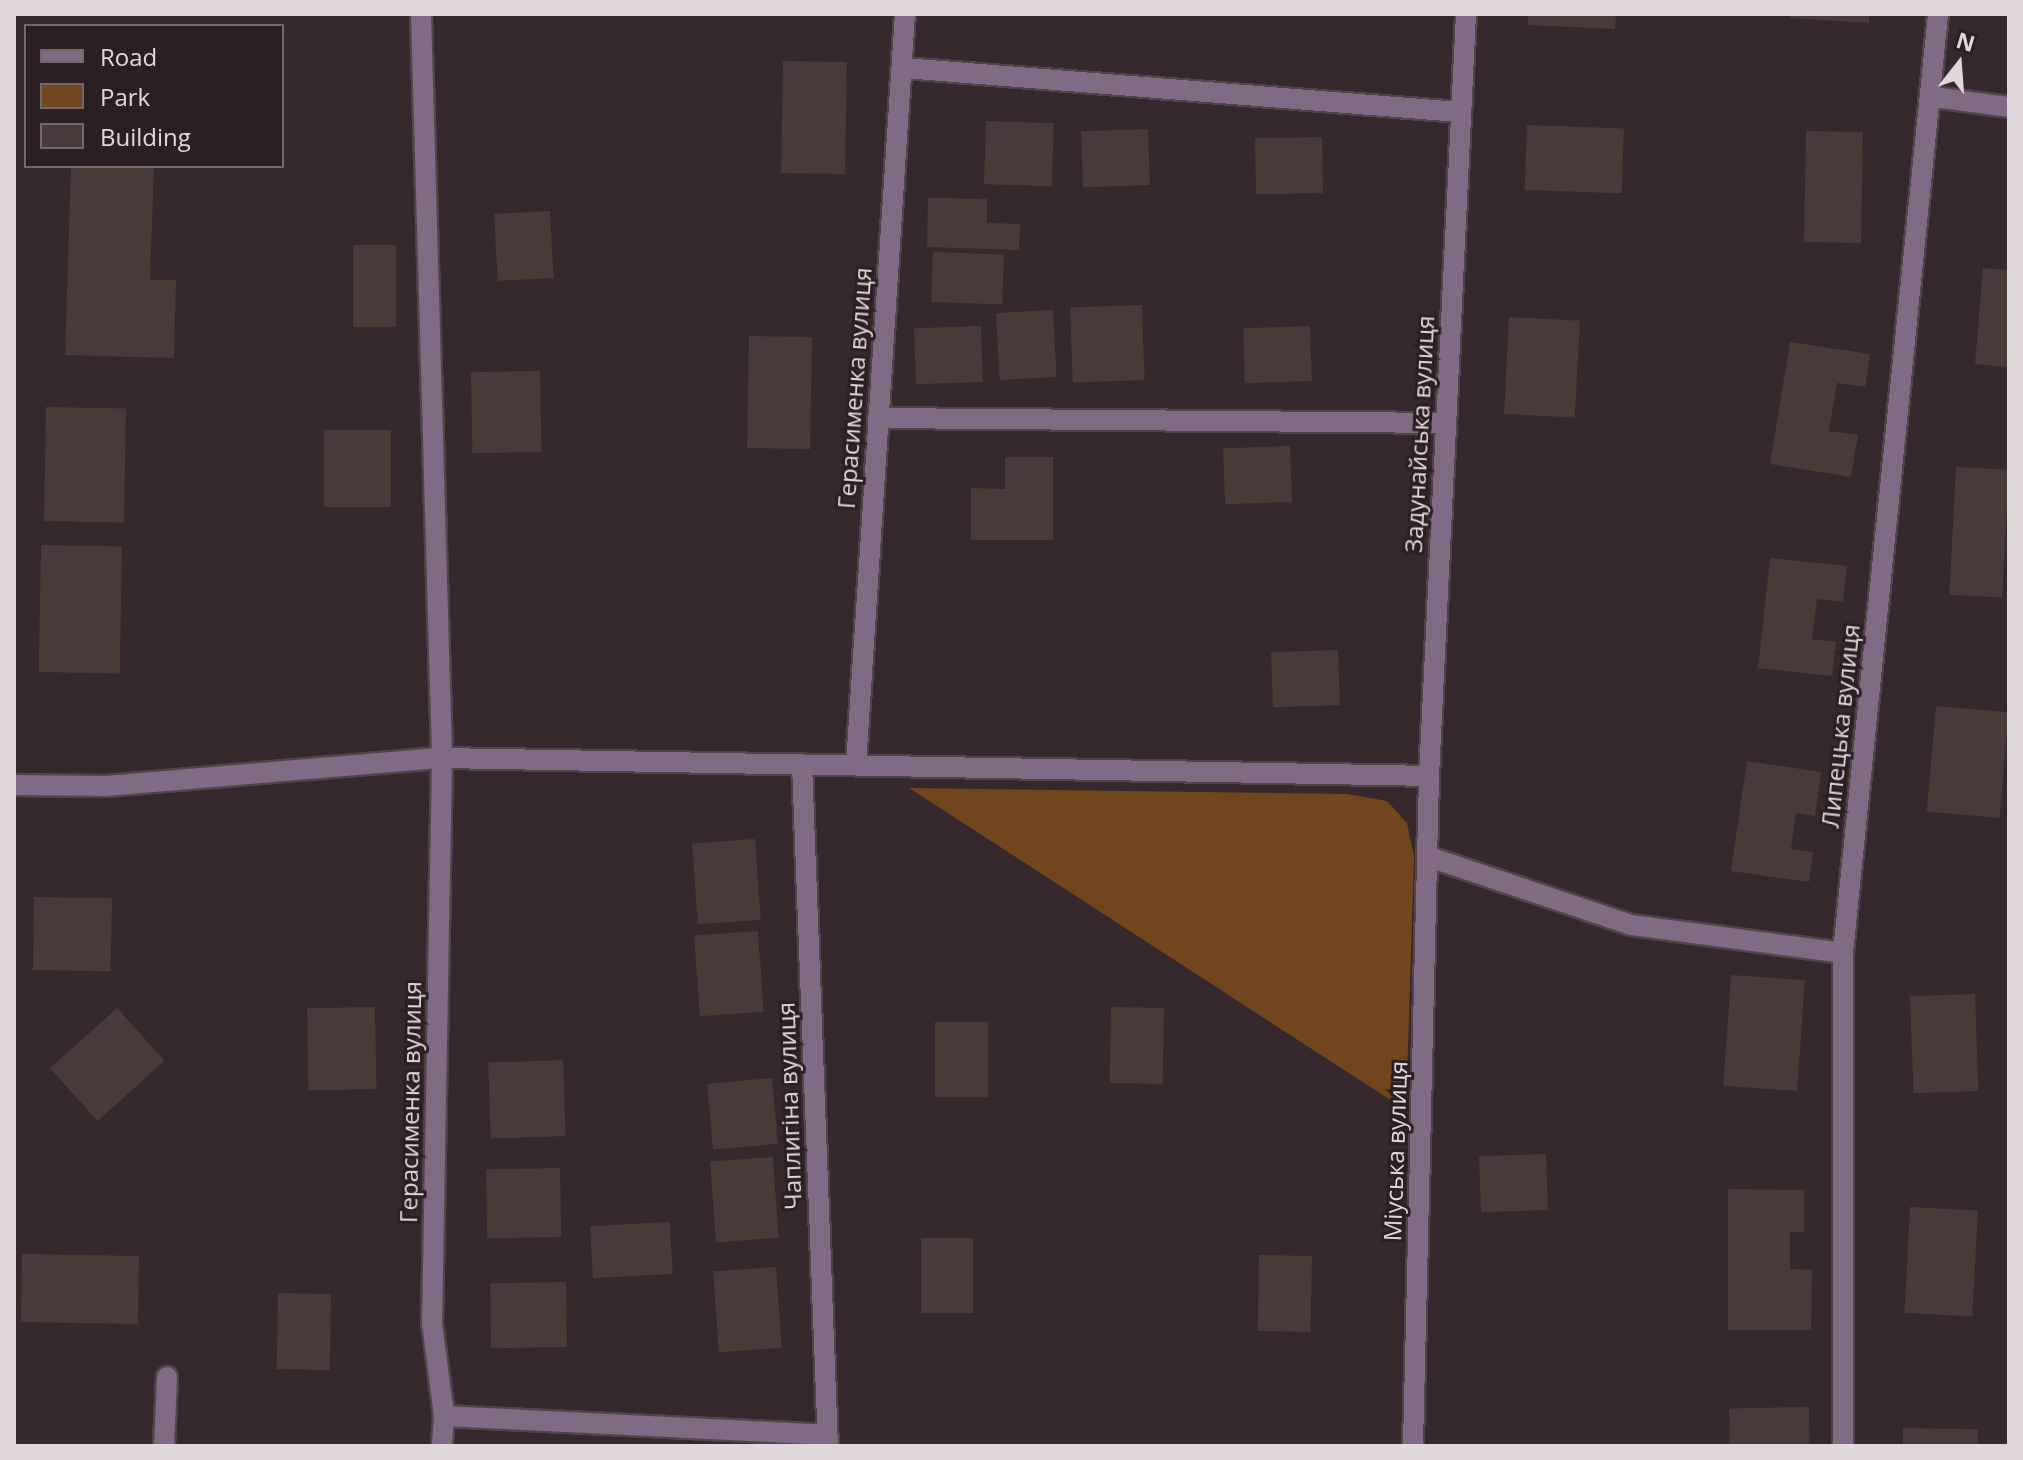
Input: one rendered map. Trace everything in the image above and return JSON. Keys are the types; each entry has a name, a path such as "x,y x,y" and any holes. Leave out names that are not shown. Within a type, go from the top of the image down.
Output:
{"street":[{"name":"Герасименка вулиця","path":"421,14 442,758 432,1323 444,1416 442,1446"},
{"name":"Герасименка вулиця","path":"856,765 904,68 905,14"},
{"name":"Задунайська вулиця","path":"1429,857 1429,776 1466,14"},
{"name":"Липецька вулиця","path":"1843,1446 1843,953 1933,97 1938,14"},
{"path":"904,68 1459,112"},
{"path":"1933,97 2009,107"},
{"path":"878,418 1446,423"},
{"path":"14,785 106,786 442,758 1429,776"},
{"name":"Чаплигіна вулиця","path":"802,764 827,1440"},
{"path":"1429,857 1631,925 1843,953"},
{"name":"Міуська вулиця","path":"1413,1446 1429,857"},
{"path":"164,1446 167,1377"},
{"path":"444,1416 827,1440"}],"green space":[{"path":"909,788 1347,794 1387,801 1407,823 1414,857 1406,1110"}],"building":[{"path":"1528,14 1616,14 1615,29 1528,25"},
{"path":"1790,14 1869,14 1869,23 1790,18"},
{"path":"783,61 847,62 845,174 781,173"},
{"path":"986,121 1054,123 1052,186 984,184"},
{"path":"1527,125 1624,128 1622,193 1525,190"},
{"path":"1148,129 1150,185 1083,187 1081,131"},
{"path":"1806,131 1863,132 1861,243 1804,242"},
{"path":"1322,137 1323,193 1256,194 1255,138"},
{"path":"71,168 154,168 150,280 176,280 174,358 65,355"},
{"path":"928,198 987,199 987,223 1020,224 1019,250 927,247"},
{"path":"550,211 554,278 498,281 494,214"},
{"path":"353,245 396,245 396,327 353,327"},
{"path":"933,252 1004,254 1002,304 931,302"},
{"path":"1983,268 2009,270 2009,367 1975,364"},
{"path":"1142,305 1145,380 1073,382 1070,308"},
{"path":"1053,310 1057,377 1000,380 996,313"},
{"path":"1509,317 1580,321 1575,418 1504,414"},
{"path":"981,326 983,382 916,384 914,328"},
{"path":"1310,326 1312,381 1245,383 1243,328"},
{"path":"749,336 812,337 810,449 747,448"},
{"path":"1790,342 1870,354 1865,387 1837,383 1829,431 1858,435 1851,477 1770,464"},
{"path":"540,371 541,452 472,453 471,372"},
{"path":"46,407 126,408 124,522 44,521"},
{"path":"324,430 391,430 391,507 324,507"},
{"path":"1290,446 1292,502 1225,504 1223,448"},
{"path":"1005,457 1053,457 1053,540 971,540 971,488 1005,489"},
{"path":"1956,467 2009,470 2002,598 1949,595"},
{"path":"41,545 122,546 120,673 39,672"},
{"path":"1770,558 1847,566 1843,602 1817,599 1812,639 1836,642 1832,676 1758,668"},
{"path":"1338,650 1340,705 1273,707 1271,652"},
{"path":"1936,706 2009,712 1999,818 1927,812"},
{"path":"1747,761 1821,772 1815,816 1796,813 1791,849 1813,852 1809,882 1731,871"},
{"path":"755,839 761,920 698,924 692,843"},
{"path":"34,897 112,898 111,971 33,970"},
{"path":"758,931 764,1012 700,1016 694,935"},
{"path":"1731,975 1805,980 1797,1091 1723,1086"},
{"path":"1975,994 1978,1091 1913,1093 1910,996"},
{"path":"375,1007 376,1089 308,1090 307,1008"},
{"path":"1111,1007 1164,1008 1163,1084 1110,1083"},
{"path":"117,1008 165,1061 98,1121 50,1068"},
{"path":"935,1022 988,1022 988,1097 935,1097"},
{"path":"563,1060 566,1136 491,1139 488,1063"},
{"path":"772,1078 778,1144 713,1149 707,1084"},
{"path":"1546,1154 1548,1210 1481,1212 1479,1156"},
{"path":"773,1157 779,1238 716,1242 710,1161"},
{"path":"560,1168 561,1237 487,1238 486,1169"},
{"path":"1728,1189 1804,1190 1804,1232 1790,1232 1790,1269 1812,1270 1811,1330 1728,1330"},
{"path":"1910,1207 1978,1211 1972,1316 1904,1313"},
{"path":"670,1222 673,1274 593,1278 590,1226"},
{"path":"921,1238 973,1238 973,1313 921,1313"},
{"path":"22,1254 139,1256 138,1324 21,1322"},
{"path":"1259,1255 1312,1256 1311,1332 1258,1331"},
{"path":"776,1267 782,1348 719,1352 713,1271"},
{"path":"566,1282 567,1347 491,1348 490,1283"},
{"path":"278,1293 331,1294 330,1370 277,1369"},
{"path":"1809,1407 1810,1446 1730,1446 1729,1408"},
{"path":"1903,1428 1978,1429 1978,1446 1903,1446"}]}
